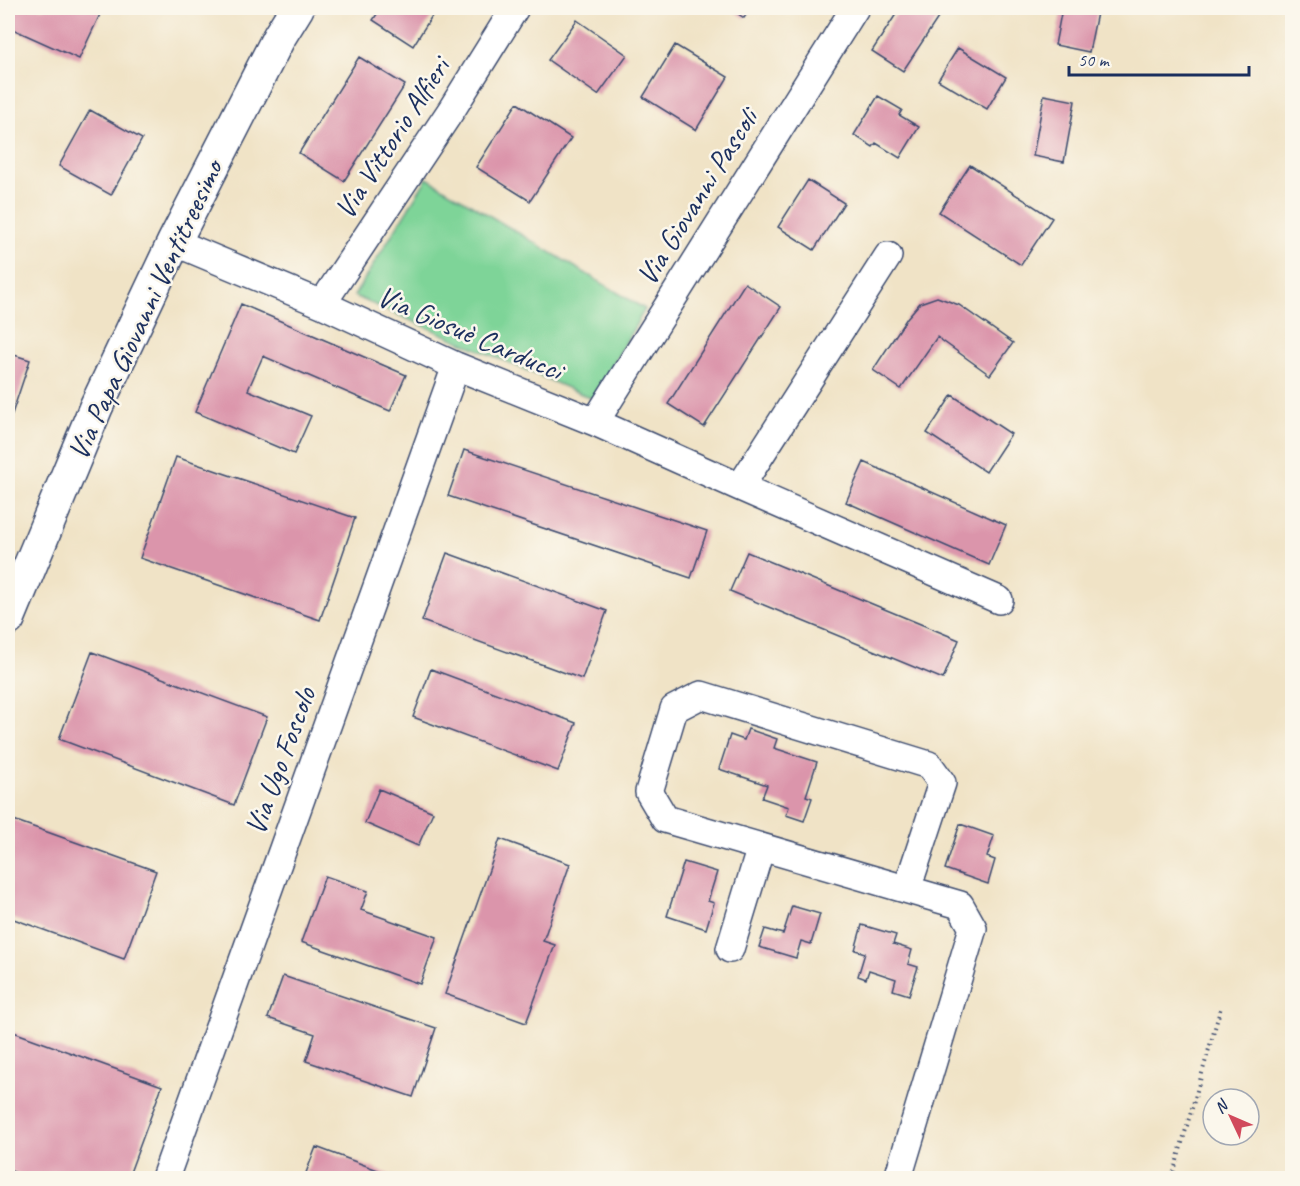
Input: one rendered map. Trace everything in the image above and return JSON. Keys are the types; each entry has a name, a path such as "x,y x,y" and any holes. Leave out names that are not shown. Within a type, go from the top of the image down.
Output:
{"street":[{"name":"Via Papa Giovanni Ventitreesimo","path":"8,619 96,406 174,242 279,37 297,8"},
{"name":"Via Vittorio Alfieri","path":"322,304 452,109 515,8"},
{"name":"Via Giovanni Pascoli","path":"595,422 855,8"},
{"name":"Via Giosuè Carducci","path":"174,242 322,304 456,366 595,422 999,600"},
{"path":"740,487 888,256"},
{"name":"Via Ugo Foscolo","path":"165,1179 456,366"},
{"path":"898,1179 973,928 960,905 665,819 649,792 675,709 701,695 929,765 942,783 908,889"},
{"path":"730,949 761,847"}],"path":[{"path":"1172,1179 1221,1007"}],"green space":[{"path":"427,178 645,309 593,399 354,296"}],"building":[{"path":"8,8 103,8 79,59 8,27"},
{"path":"381,8 437,8 413,46 373,20"},
{"path":"730,8 751,8 744,18"},
{"path":"900,8 923,8 938,18 903,71 872,51"},
{"path":"1062,8 1098,8 1089,52 1055,45"},
{"path":"577,20 627,55 598,95 548,60"},
{"path":"675,45 728,77 696,130 643,97"},
{"path":"958,48 1006,77 987,109 938,80"},
{"path":"359,57 405,85 344,181 299,153"},
{"path":"1044,95 1075,101 1064,162 1033,156"},
{"path":"878,96 902,110 899,115 919,127 900,158 876,143 873,147 854,135"},
{"path":"517,103 571,138 530,201 476,167"},
{"path":"90,110 142,139 111,195 59,166"},
{"path":"970,165 1052,218 1021,265 939,212"},
{"path":"808,180 844,203 814,250 778,227"},
{"path":"745,283 781,307 704,427 668,404"},
{"path":"937,297 959,305 1013,343 990,375 937,337 901,389 873,370 907,318 920,303"},
{"path":"241,304 406,375 390,411 263,356 248,390 311,416 294,454 195,412"},
{"path":"8,353 30,360 8,426"},
{"path":"952,395 1011,434 986,472 927,433"},
{"path":"464,450 707,531 691,578 448,496"},
{"path":"176,457 355,518 320,620 140,558"},
{"path":"864,462 1006,525 989,565 846,502"},
{"path":"747,552 959,640 943,679 730,591"},
{"path":"447,553 607,611 582,679 422,621"},
{"path":"92,652 267,717 234,805 59,739"},
{"path":"431,669 576,723 558,771 413,717"},
{"path":"748,729 777,739 774,748 817,762 806,796 812,798 804,821 786,815 789,807 762,798 767,785 719,769 730,735 744,740"},
{"path":"379,789 433,812 418,846 365,823"},
{"path":"8,818 156,871 124,959 8,917"},
{"path":"960,824 994,836 987,857 995,860 988,884 945,869"},
{"path":"500,839 570,864 543,941 555,945 526,1023 445,994"},
{"path":"684,862 717,872 708,901 714,903 706,929 667,916"},
{"path":"325,876 368,891 361,910 437,937 420,984 301,942"},
{"path":"792,906 820,914 811,944 801,941 796,958 759,947 765,929 783,934"},
{"path":"862,925 896,935 893,944 912,950 908,964 918,967 909,995 893,990 896,979 869,970 866,979 858,976 865,953 855,950"},
{"path":"283,976 436,1028 413,1097 306,1061 315,1034 268,1018"},
{"path":"8,1030 162,1086 128,1178 31,1178 8,1170"},
{"path":"316,1147 399,1178 304,1178"}]}
